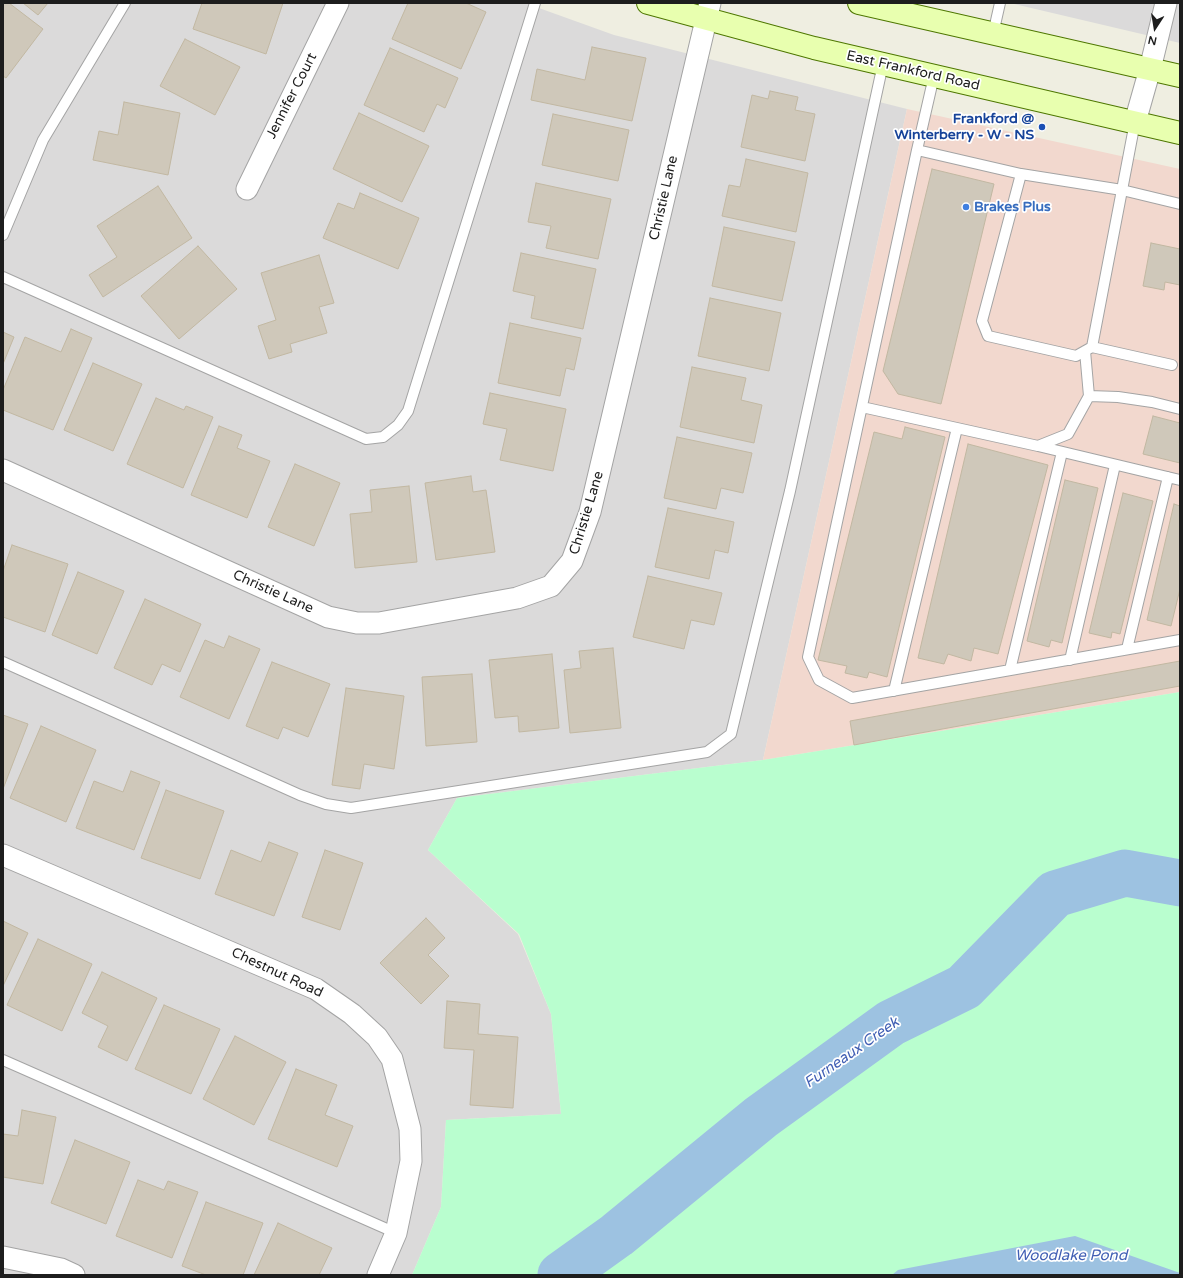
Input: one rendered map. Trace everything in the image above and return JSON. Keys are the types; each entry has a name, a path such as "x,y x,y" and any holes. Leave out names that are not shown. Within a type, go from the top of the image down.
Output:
{"main road":[{"name":"East Frankford Road","path":"648,3 708,11 814,48 1180,133"},
{"path":"859,3 1180,76"}],"street":[{"name":"Jennifer Court","path":"247,189 338,3"},
{"path":"1135,122 1166,3"},
{"name":"Christie Lane","path":"3,470 328,617 356,623 379,623 517,598 552,586 572,561 590,512 708,11"},
{"name":"Chestnut Road","path":"3,855 316,989 352,1014 377,1037 392,1059 410,1129 411,1161 396,1233 378,1275"},
{"path":"3,1257 61,1269 74,1275"}],"lane":[{"path":"3,235 43,140 125,3"},
{"path":"3,276 366,439 383,437 398,425 408,411 535,3"},
{"path":"993,34 1000,3"},
{"path":"3,662 300,795 326,804 351,808 707,752 731,734 790,491 883,64"},
{"path":"934,76 808,657 819,680 852,698 1180,639"},
{"path":"1038,446 1068,434 1089,396 1088,349 1135,122"},
{"path":"917,150 1021,174 1122,190 1180,204"},
{"path":"1021,174 982,321 988,336 1076,356 1088,349 1172,365"},
{"path":"1089,396 1118,397 1145,401 1180,409"},
{"path":"862,407 1038,446 1180,480"},
{"path":"894,691 957,428"},
{"path":"1010,670 1062,452"},
{"path":"1070,660 1115,465"},
{"path":"1127,649 1168,477"},
{"path":"3,1060 396,1233"}],"shaded area":[{"path":"3,3 525,3 614,35 907,109 763,760 457,798 428,850 518,934 551,1014 561,1114 446,1120 441,1207 412,1275 3,1275"},
{"path":"1010,3 1180,3 1180,43"},
{"path":"907,109 1180,169 1180,692 763,760"}],"green space":[{"path":"1180,692 1180,1275 412,1275 441,1207 446,1120 561,1114 551,1014 519,934 428,850 457,798 763,760"}],"water":[{"name":"Woodlake Pond","path":"1075,1236 1180,1273 1180,1275 892,1275 898,1270"}],"building":[{"path":"3,3 9,3 43,29 6,78 3,76"},
{"path":"23,3 48,3 38,15"},
{"path":"202,3 283,3 266,54 193,29"},
{"path":"408,3 466,3 486,12 461,69 392,39"},
{"path":"185,39 240,67 215,115 160,86"},
{"path":"592,47 646,58 632,121 531,100 537,69 585,80"},
{"path":"390,48 458,78 445,108 437,104 424,132 364,105"},
{"path":"770,91 798,97 795,110 815,114 805,161 741,147 752,95 768,99"},
{"path":"124,102 180,113 168,175 93,160 99,131 118,135"},
{"path":"359,113 429,146 402,202 333,169"},
{"path":"553,114 629,130 618,181 542,165"},
{"path":"746,159 808,173 796,232 722,216 729,185 740,187"},
{"path":"932,169 994,184 941,404 898,394 883,371"},
{"path":"536,183 611,199 598,259 546,248 551,226 528,222"},
{"path":"158,186 192,238 103,297 89,275 117,257 97,226"},
{"path":"360,193 419,218 398,269 323,238 338,203 354,209"},
{"path":"724,227 795,242 782,301 712,286"},
{"path":"1151,243 1180,249 1180,285 1165,282 1164,290 1143,286"},
{"path":"198,246 237,289 179,339 141,296"},
{"path":"521,253 596,269 583,329 531,318 535,296 513,291"},
{"path":"319,255 334,303 319,307 327,333 290,344 292,352 269,359 258,326 276,320 261,273"},
{"path":"710,298 781,313 769,371 698,356"},
{"path":"510,323 581,338 574,370 566,368 560,396 498,383"},
{"path":"71,329 92,338 53,430 3,410 3,390 25,337 61,352"},
{"path":"3,332 14,337 3,364"},
{"path":"93,363 142,384 113,451 64,430"},
{"path":"692,367 746,378 741,400 762,405 754,443 680,427"},
{"path":"490,393 566,409 553,471 500,460 507,429 483,424"},
{"path":"156,398 184,410 186,406 213,417 183,488 127,464"},
{"path":"1153,416 1180,423 1180,463 1143,454"},
{"path":"219,426 242,435 237,448 270,461 247,518 191,495"},
{"path":"905,427 945,437 887,677 869,672 867,678 845,673 847,666 818,660 874,432 902,439"},
{"path":"677,437 752,453 743,493 721,488 716,509 664,498"},
{"path":"968,444 1048,465 998,654 974,648 971,661 948,654 944,664 918,658"},
{"path":"295,464 340,483 314,546 268,527"},
{"path":"471,476 473,492 486,490 495,552 436,560 425,483"},
{"path":"1065,480 1098,488 1062,643 1051,640 1049,647 1027,641"},
{"path":"409,486 417,562 355,568 350,514 372,512 370,490"},
{"path":"1123,493 1153,501 1120,634 1112,632 1111,638 1089,633"},
{"path":"1174,504 1180,506 1180,589 1171,626 1147,620"},
{"path":"668,508 734,522 728,553 715,550 709,579 655,567"},
{"path":"12,545 68,564 45,632 3,617 3,571"},
{"path":"78,572 124,591 97,654 52,635"},
{"path":"648,576 722,593 714,625 691,620 684,649 633,637"},
{"path":"145,599 201,624 180,672 162,664 152,685 114,668"},
{"path":"229,636 260,649 229,719 180,697 205,640 224,648"},
{"path":"613,648 621,728 570,733 564,670 581,668 579,651"},
{"path":"552,654 559,728 519,732 518,716 495,718 489,660"},
{"path":"1180,661 1180,686 854,745 850,721"},
{"path":"272,662 330,684 308,737 283,727 278,739 246,726"},
{"path":"472,674 477,742 426,746 422,677"},
{"path":"346,688 404,696 394,769 364,764 360,789 332,785"},
{"path":"3,715 28,724 3,789"},
{"path":"41,726 96,750 66,822 10,798"},
{"path":"131,771 160,782 134,850 76,828 94,781 123,792"},
{"path":"166,790 224,811 200,879 141,858"},
{"path":"269,842 298,853 274,916 215,894 231,850 261,862"},
{"path":"325,850 363,863 340,930 302,917"},
{"path":"426,918 445,938 428,955 449,976 421,1004 380,963"},
{"path":"3,921 28,933 3,986"},
{"path":"38,939 92,964 62,1031 7,1005"},
{"path":"102,972 157,998 127,1061 98,1047 108,1026 82,1013"},
{"path":"447,1001 480,1004 478,1034 518,1037 513,1108 470,1105 474,1050 444,1048"},
{"path":"164,1005 220,1029 191,1094 135,1069"},
{"path":"235,1036 286,1062 254,1125 203,1099"},
{"path":"296,1069 337,1085 325,1115 353,1126 337,1167 268,1139"},
{"path":"22,1110 56,1117 43,1184 3,1177 3,1134 18,1136"},
{"path":"75,1140 130,1162 106,1224 51,1203"},
{"path":"138,1180 164,1190 168,1181 198,1192 172,1258 116,1236"},
{"path":"206,1202 263,1223 243,1275 206,1275 182,1266"},
{"path":"278,1223 332,1248 319,1275 254,1275"}],"waterway":[{"name":"Furneaux Creek","path":"561,1275 617,1235 761,1117 891,1023 964,987 1055,894 1125,873 1180,883"}],"place":[{"name":"Frankford @ Winterberry - W - NS","path":"1042,127"},
{"name":"Brakes Plus","path":"966,207"}]}
